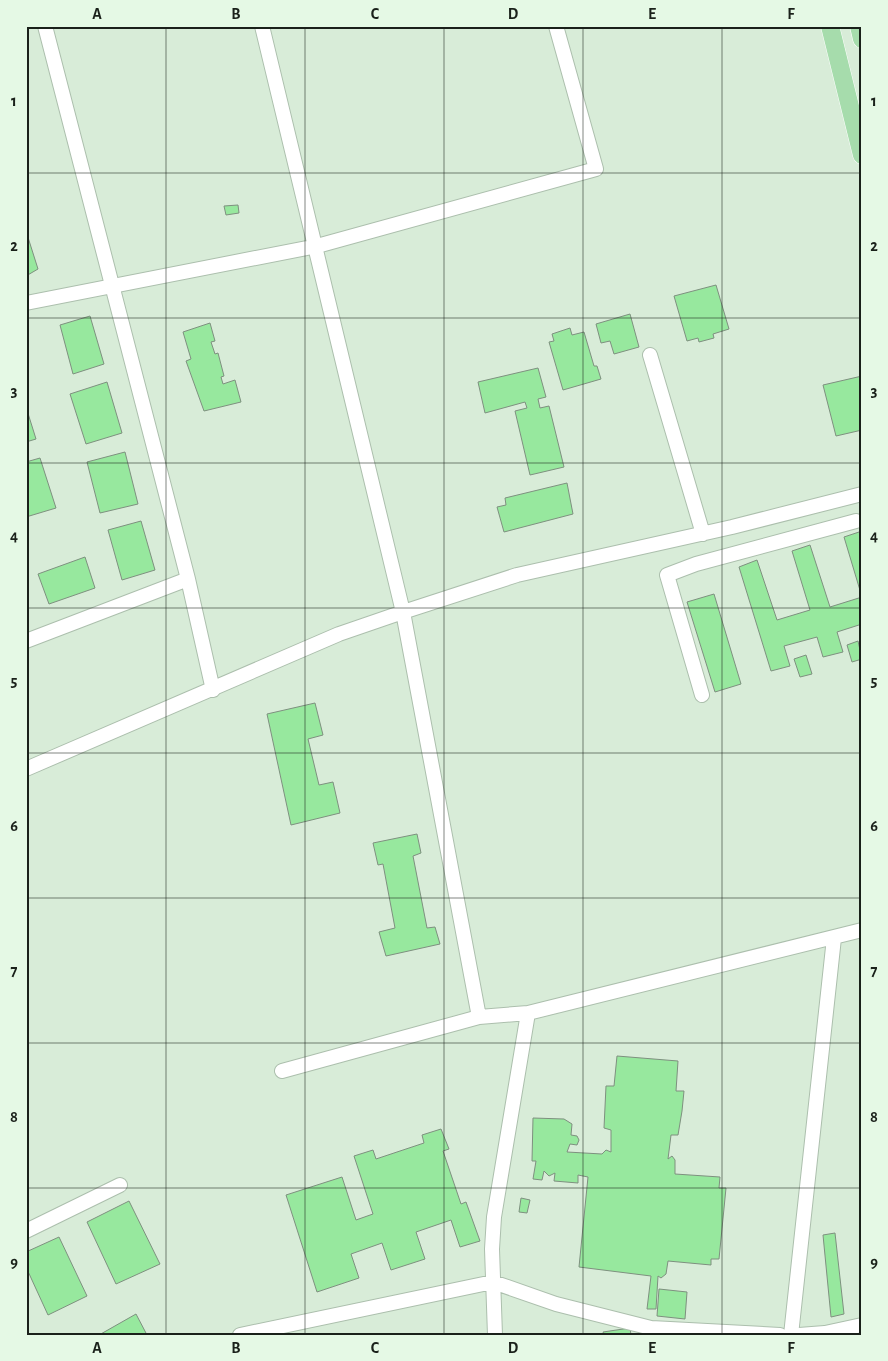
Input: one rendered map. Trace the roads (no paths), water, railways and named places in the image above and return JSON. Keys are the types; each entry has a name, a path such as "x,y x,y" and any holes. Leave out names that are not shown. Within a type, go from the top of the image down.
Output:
{"main road":[{"path":"830,26 862,155"},
{"path":"859,26 862,39"}],"street":[{"path":"45,26 188,579 213,690"},
{"path":"262,26 317,246 403,612 479,1017"},
{"path":"26,303 317,246 596,169 556,26"},
{"path":"650,355 702,534"},
{"path":"26,770 339,634 403,612 517,575 702,534 857,495 859,522 696,564 667,575 702,695"},
{"path":"26,641 188,579"},
{"path":"282,1071 479,1017 528,1014 862,930"},
{"path":"791,1335 834,938"},
{"path":"495,1335 492,1249 494,1217 528,1014"},
{"path":"26,1231 120,1185"},
{"path":"240,1335 493,1282 556,1304 651,1328 780,1335"},
{"path":"799,1335 825,1333 862,1325"}]}
